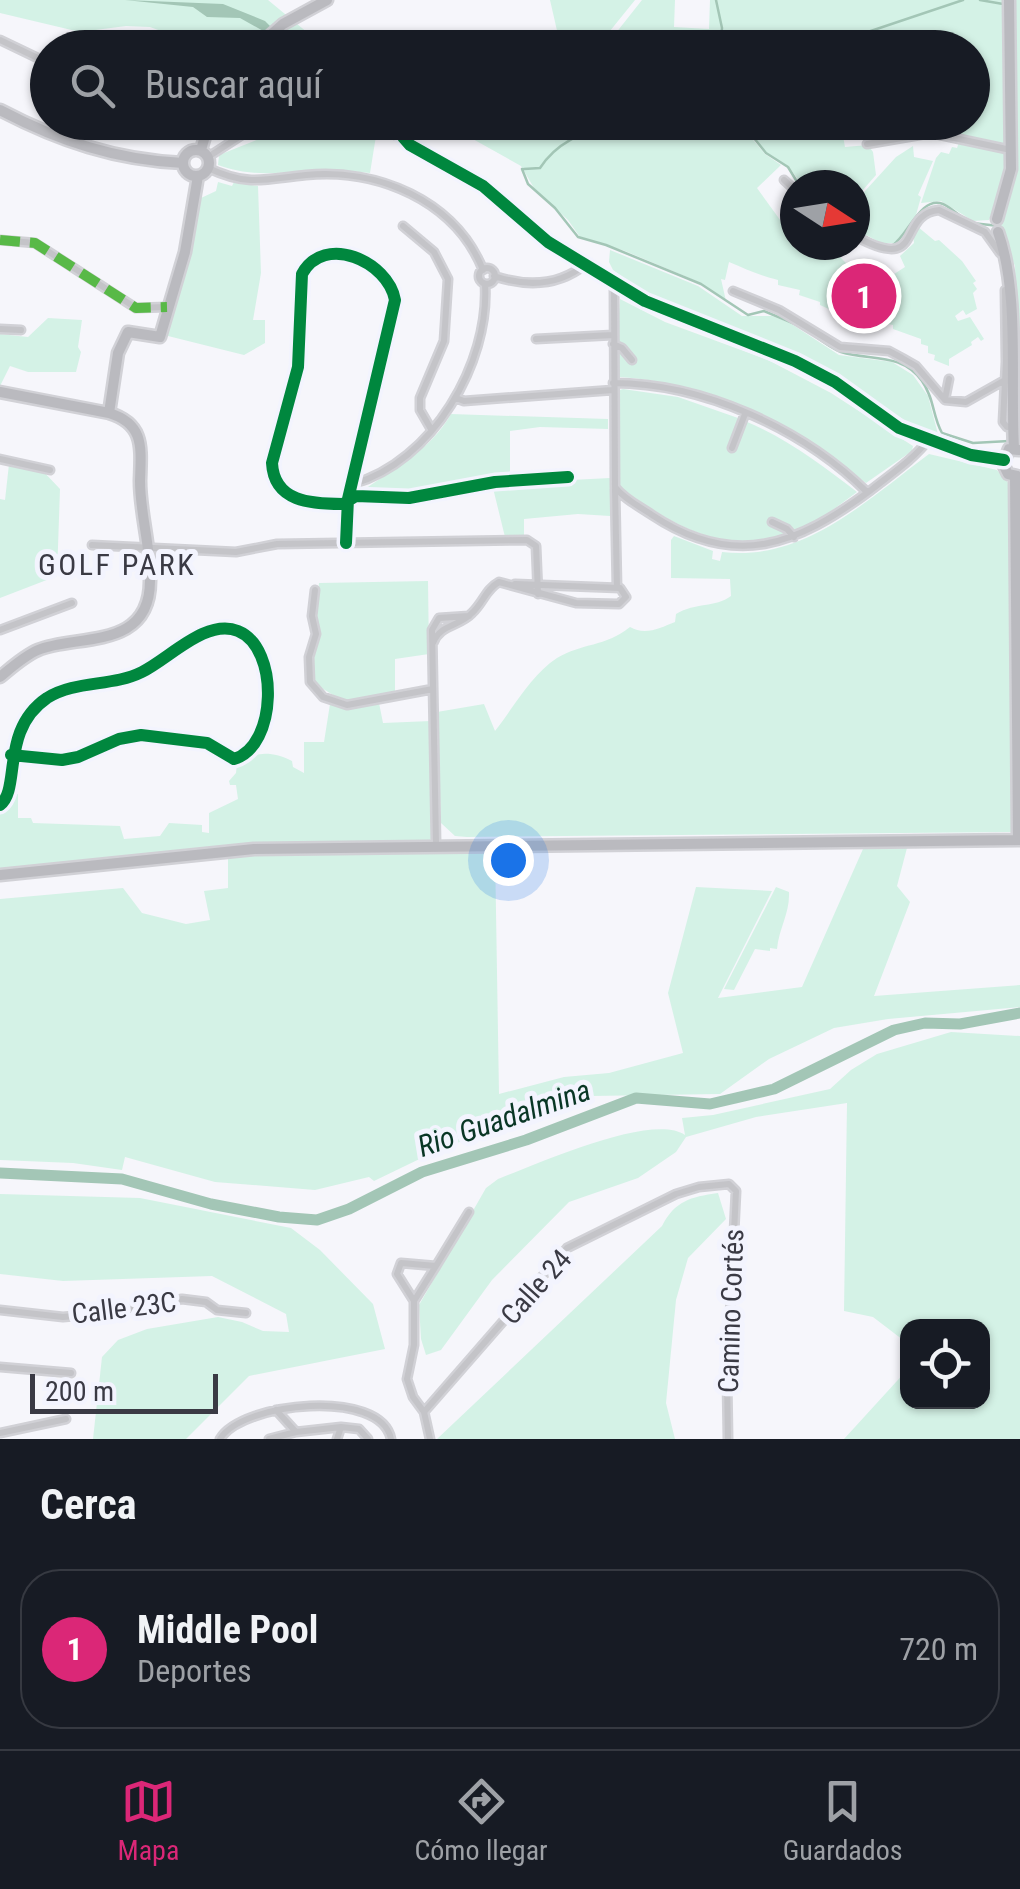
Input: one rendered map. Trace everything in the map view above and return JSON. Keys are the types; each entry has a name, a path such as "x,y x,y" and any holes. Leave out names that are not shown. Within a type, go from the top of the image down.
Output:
{"street":[{"path":"0,875 254,848 1019,840 1017,476 1004,469 1009,449 1017,449 1012,427 1013,278 998,232 1012,150 1009,0"},
{"path":"276,30 319,1"},
{"path":"0,40 30,54"},
{"path":"0,110 30,126"},
{"path":"65,140 102,153 183,163"},
{"path":"109,413 118,353 128,332 160,337 185,252 208,140"},
{"path":"206,158 235,140"},
{"path":"406,140 483,186 548,242 670,314 795,361 835,382 899,428 972,456 1004,460"},
{"path":"868,144 891,140"},
{"path":"964,140 1012,150"},
{"path":"198,176 186,172 183,163 187,153 206,158 234,177 264,182 332,174 386,181 456,226 483,270"},
{"path":"870,244 893,250 905,242 924,215 934,210 990,236 1004,270 1002,420 1012,427"},
{"path":"404,226 434,252 448,279 444,341 420,398 420,410 431,429"},
{"path":"0,240 34,243 136,308 166,307"},
{"path":"346,543 348,500 395,300 390,282 379,271 354,256 334,254 309,262 302,274 298,367 272,463 272,476 286,494 301,500 343,504 348,500 364,495 409,498 488,483 568,477"},
{"path":"494,276 530,284 570,277 586,264"},
{"path":"483,270 491,270 494,276 492,282 485,284"},
{"path":"353,484 405,454 456,398 480,342 483,270"},
{"path":"614,284 617,588"},
{"path":"733,291 778,310 840,347 889,351 916,366 944,399 966,402 1005,380"},
{"path":"0,329 21,330"},
{"path":"536,339 613,339 632,360"},
{"path":"944,399 949,380"},
{"path":"456,398 464,401 613,386 685,392 779,429 822,455 868,492"},
{"path":"0,392 109,413 126,418 136,428 151,583 134,621 117,634 93,642 40,649 0,677"},
{"path":"732,448 745,414"},
{"path":"614,487 662,522 704,540 744,547 779,543 811,530 868,492 918,454 930,440"},
{"path":"0,459 50,470"},
{"path":"772,522 788,529 794,537"},
{"path":"92,545 236,552 277,544 535,542 538,590"},
{"path":"436,844 433,643 444,627 470,616 494,584 515,584 576,603 622,603 626,592 617,588 538,590"},
{"path":"315,590 312,616 316,634 309,657 310,682 323,697 347,705 433,689"},
{"path":"0,630 72,603"},
{"path":"0,805 8,795 11,755 17,732 26,717 50,696 138,674 213,630 236,630 250,638 263,659 265,719 255,744 239,759 196,740 141,735 62,760 11,755"},
{"name":"Camino Cortés","path":"728,1439 727,1378 737,1250 736,1191 732,1185"},
{"name":"Calle 24","path":"424,1412 567,1248 676,1194 699,1187 732,1185"},
{"path":"430,1439 424,1412 413,1398 407,1379 414,1345 414,1301 470,1212"},
{"path":"414,1301 397,1274 401,1263 436,1266"},
{"name":"Calle 23C","path":"0,1310 63,1317 110,1313 182,1299 246,1314"},
{"path":"0,1367 71,1373"},
{"path":"220,1439 239,1420 276,1410 336,1407 363,1410 382,1420 391,1439"},
{"path":"276,1410 296,1432"},
{"path":"0,1433 66,1419"},
{"path":"269,1439 340,1427 359,1429 368,1439"}],"shaded area":[{"path":"0,0 268,0 304,30 158,30 126,26 72,30 0,13"},
{"path":"125,0 223,4 265,21 274,30 261,30 240,18 207,17 193,7"},
{"path":"550,0 635,0 611,30 557,30"},
{"path":"642,0 675,0 674,27 709,29 710,0 1006,0 1007,144 987,140 990,140 990,30 618,30"},
{"path":"1015,0 1020,0 1020,444 1015,266 1000,229 1000,215 1015,162"},
{"path":"256,140 375,140 370,173 233,170 218,165 219,155"},
{"path":"475,140 753,140 781,165 757,188 780,220 780,260 843,260 849,266 855,262 866,273 876,268 880,273 887,270 891,276 905,267 900,256 914,243 913,234 918,227 962,261 976,281 973,293 977,309 966,315 963,310 955,316 958,321 970,317 984,339 978,337 971,342 949,359 949,366 934,360 935,355 928,353 928,346 921,344 921,339 893,329 893,325 872,321 862,324 834,315 820,302 799,295 800,290 778,285 778,280 729,262 725,280 721,279 726,301 701,283 580,237 534,188 521,166"},
{"path":"756,140 844,140 845,147 868,145 873,152 876,175 870,182 870,170 789,167 767,153"},
{"path":"959,142 1007,150 1005,178 989,220 973,221 941,201 921,203 936,158 941,152 949,154"},
{"path":"913,146 914,157 933,161 918,195 921,197 916,215 895,243 881,243 870,237 870,186 896,157"},
{"path":"218,182 258,186 261,273 253,320 265,320 265,343 244,355 164,335 193,246 201,198 216,191"},
{"path":"610,250 698,286 742,316 772,316 790,323 839,355 892,362 913,375 928,396 939,438 799,356 641,290 613,270"},
{"path":"620,299 665,322 768,360 831,393 913,446 912,451 866,483 810,444 719,398 654,381 619,377 618,348 631,362 623,344 617,341"},
{"path":"48,318 82,320 76,372 28,372 10,366 0,386 0,334 28,337"},
{"path":"617,391 678,397 738,418 729,444 734,450 745,421 789,444 857,492 826,515 793,532 772,518 772,525 786,535 761,540 717,538 677,524 618,486"},
{"path":"451,414 608,419 608,429 540,427 510,431 510,477 413,495 359,493 422,449"},
{"path":"929,454 997,470 1012,487 1013,832 467,837 455,836 441,823 437,712 484,704 495,731 531,682 557,658 612,638 630,627 641,631 658,629 675,622 676,614 683,610 731,596 730,579 671,578 674,536 713,551 712,559 720,561 722,552 752,553 780,547 833,524"},
{"path":"9,464 42,470 60,489 57,576 0,598 0,499 5,500"},
{"path":"610,478 610,516 578,514 524,519 524,536 505,537 492,484"},
{"path":"428,581 429,654 395,659 395,693 343,701 315,684 311,665 319,583"},
{"path":"379,703 383,723 431,721 433,837 429,841 290,843 0,870 0,809 13,794 18,794 18,818 31,818 33,823 120,826 124,839 160,836 169,823 202,825 202,832 209,833 209,813 238,799 236,785 229,781 236,773 237,763 257,754 278,755 292,761 293,767 304,773 304,742 324,742 330,704 344,708"},
{"path":"907,848 897,886 910,902 874,996 1020,985 1020,1007 834,1028 769,1059 720,1094 592,1096 508,1123 374,1181 369,1177 315,1190 215,1182 125,1157 122,1170 0,1160 0,899 123,888 142,913 186,924 210,920 204,891 228,888 228,856 307,851 495,850 499,1094 564,1077 609,1073 683,1053 668,993 696,887 772,891 718,998 802,987 863,849"},
{"path":"776,887 789,892 777,949 755,949 734,990 724,989"},
{"path":"951,1032 1020,1036 1020,1439 844,1439 900,1378 900,1409 990,1409 990,1319 900,1319 900,1338 873,1317 844,1311 847,1103 756,1117 686,1137 676,1152 638,1178 569,1202 492,1280 441,1350 426,1355 419,1305 486,1188 498,1179 621,1135 669,1130 685,1135 682,1118 713,1115 830,1089 877,1054"},
{"path":"718,1193 726,1219 688,1258 676,1300 666,1403 675,1439 437,1439 662,1226 678,1206"},
{"path":"0,1194 140,1198 291,1228 320,1250 373,1304 385,1349 249,1376 186,1439 93,1439 102,1357 118,1340 147,1329 218,1317 263,1331 289,1332 286,1314 212,1276 63,1281 0,1274"}],"waterway":[{"path":"716,0 722,30"},
{"path":"874,30 963,0"},
{"path":"980,0 1003,4"},
{"path":"524,169 540,168 556,150 572,140"},
{"path":"756,140 790,170"},
{"path":"522,169 528,184 555,208 578,237 701,284 748,315 764,311 795,324"},
{"path":"893,245 928,205 943,204 965,219"},
{"path":"972,223 999,226"},
{"path":"807,330 841,352 895,361 914,372 926,388 942,433 973,443 1009,441"},
{"name":"Rio Guadalmina","path":"0,1173 122,1179 211,1204 317,1220 349,1209 422,1172 526,1140 636,1098 710,1104 774,1089 894,1030 1020,1013"}],"marked path":[{"path":"0,240 35,243 136,308 167,307"}],"cycle path":[{"path":"406,140 483,186 548,242 645,301 795,361 835,382 899,428 971,455 1004,460"},
{"path":"346,543 348,499 395,300 390,286 368,264 354,257 325,255 302,274 298,367 272,463 279,486 296,498 343,504 356,496 409,498 495,482 568,477"},
{"path":"0,805 10,786 14,758 17,742 23,726 47,698 70,688 130,677 213,630 238,631 252,641 261,656 267,676 265,718 248,751 234,759 207,743 141,735 62,760 11,755"}],"place":[{"name":"Middle Pool","path":"864,296"}],"district":[{"name":"GOLF PARK","path":"117,564"}]}
